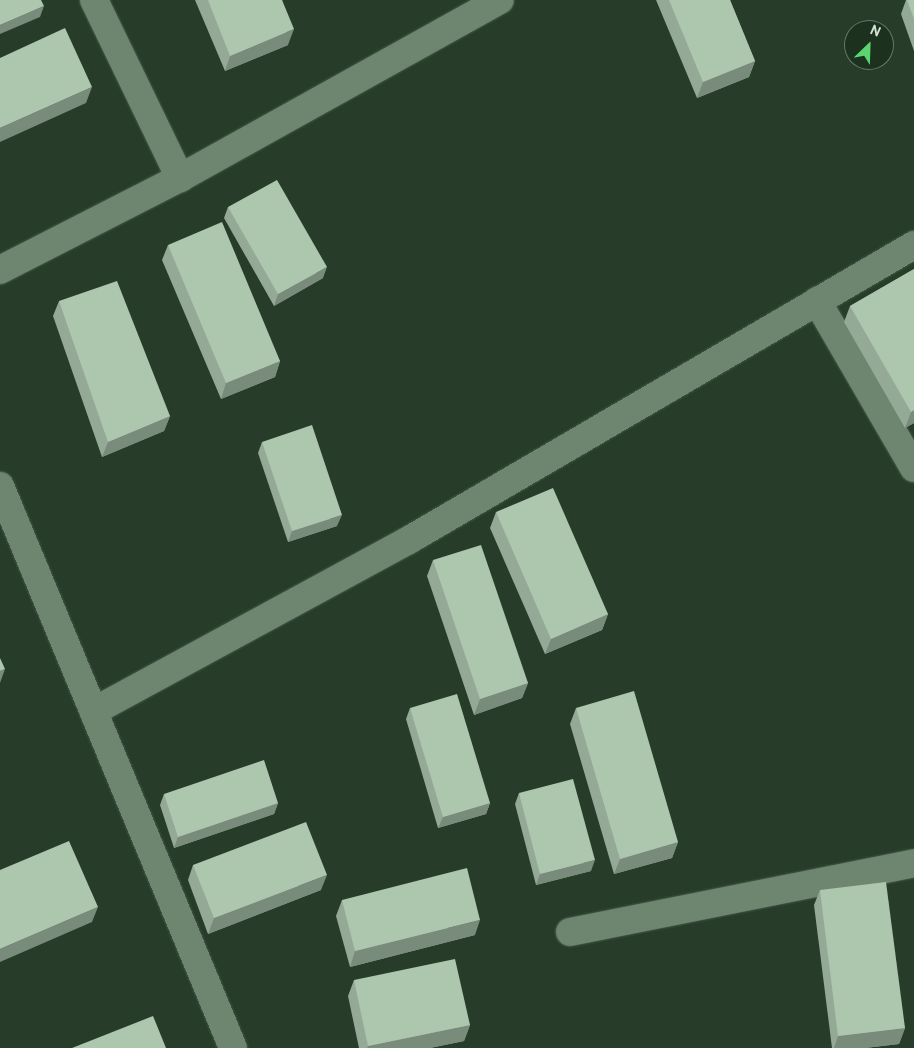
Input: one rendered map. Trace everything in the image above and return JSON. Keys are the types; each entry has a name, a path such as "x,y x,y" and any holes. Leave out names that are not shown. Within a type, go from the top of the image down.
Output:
{"street":[{"path":"94,0 180,178"},
{"path":"0,270 180,178 500,0"},
{"path":"94,711 409,540 914,245"},
{"path":"817,301 914,468"},
{"path":"0,486 233,1048"},
{"path":"570,932 914,863"}],"building":[{"path":"0,0 41,0 44,6 0,25"},
{"path":"208,0 282,0 294,29 230,56"},
{"path":"669,0 730,0 755,61 703,82"},
{"path":"907,0 914,0 914,19"},
{"path":"65,28 92,87 0,128 0,58"},
{"path":"277,180 327,267 278,294 228,207"},
{"path":"222,222 280,361 226,383 168,245"},
{"path":"914,269 914,410 911,412 850,306"},
{"path":"117,281 170,416 108,442 59,301"},
{"path":"312,425 342,515 292,531 262,442"},
{"path":"553,488 608,614 551,639 496,512"},
{"path":"481,545 528,683 480,699 433,560"},
{"path":"0,658 5,669 0,671"},
{"path":"634,691 678,842 620,859 576,708"},
{"path":"457,694 490,803 443,817 410,708"},
{"path":"264,760 278,803 178,837 164,794"},
{"path":"573,779 595,860 540,874 519,793"},
{"path":"306,822 327,875 214,918 193,865"},
{"path":"69,841 98,907 0,949 0,870"},
{"path":"467,868 480,920 355,951 342,900"},
{"path":"886,882 905,1028 838,1036 820,890"},
{"path":"455,959 470,1025 368,1046 354,980"},
{"path":"153,1016 166,1048 72,1048"}]}
